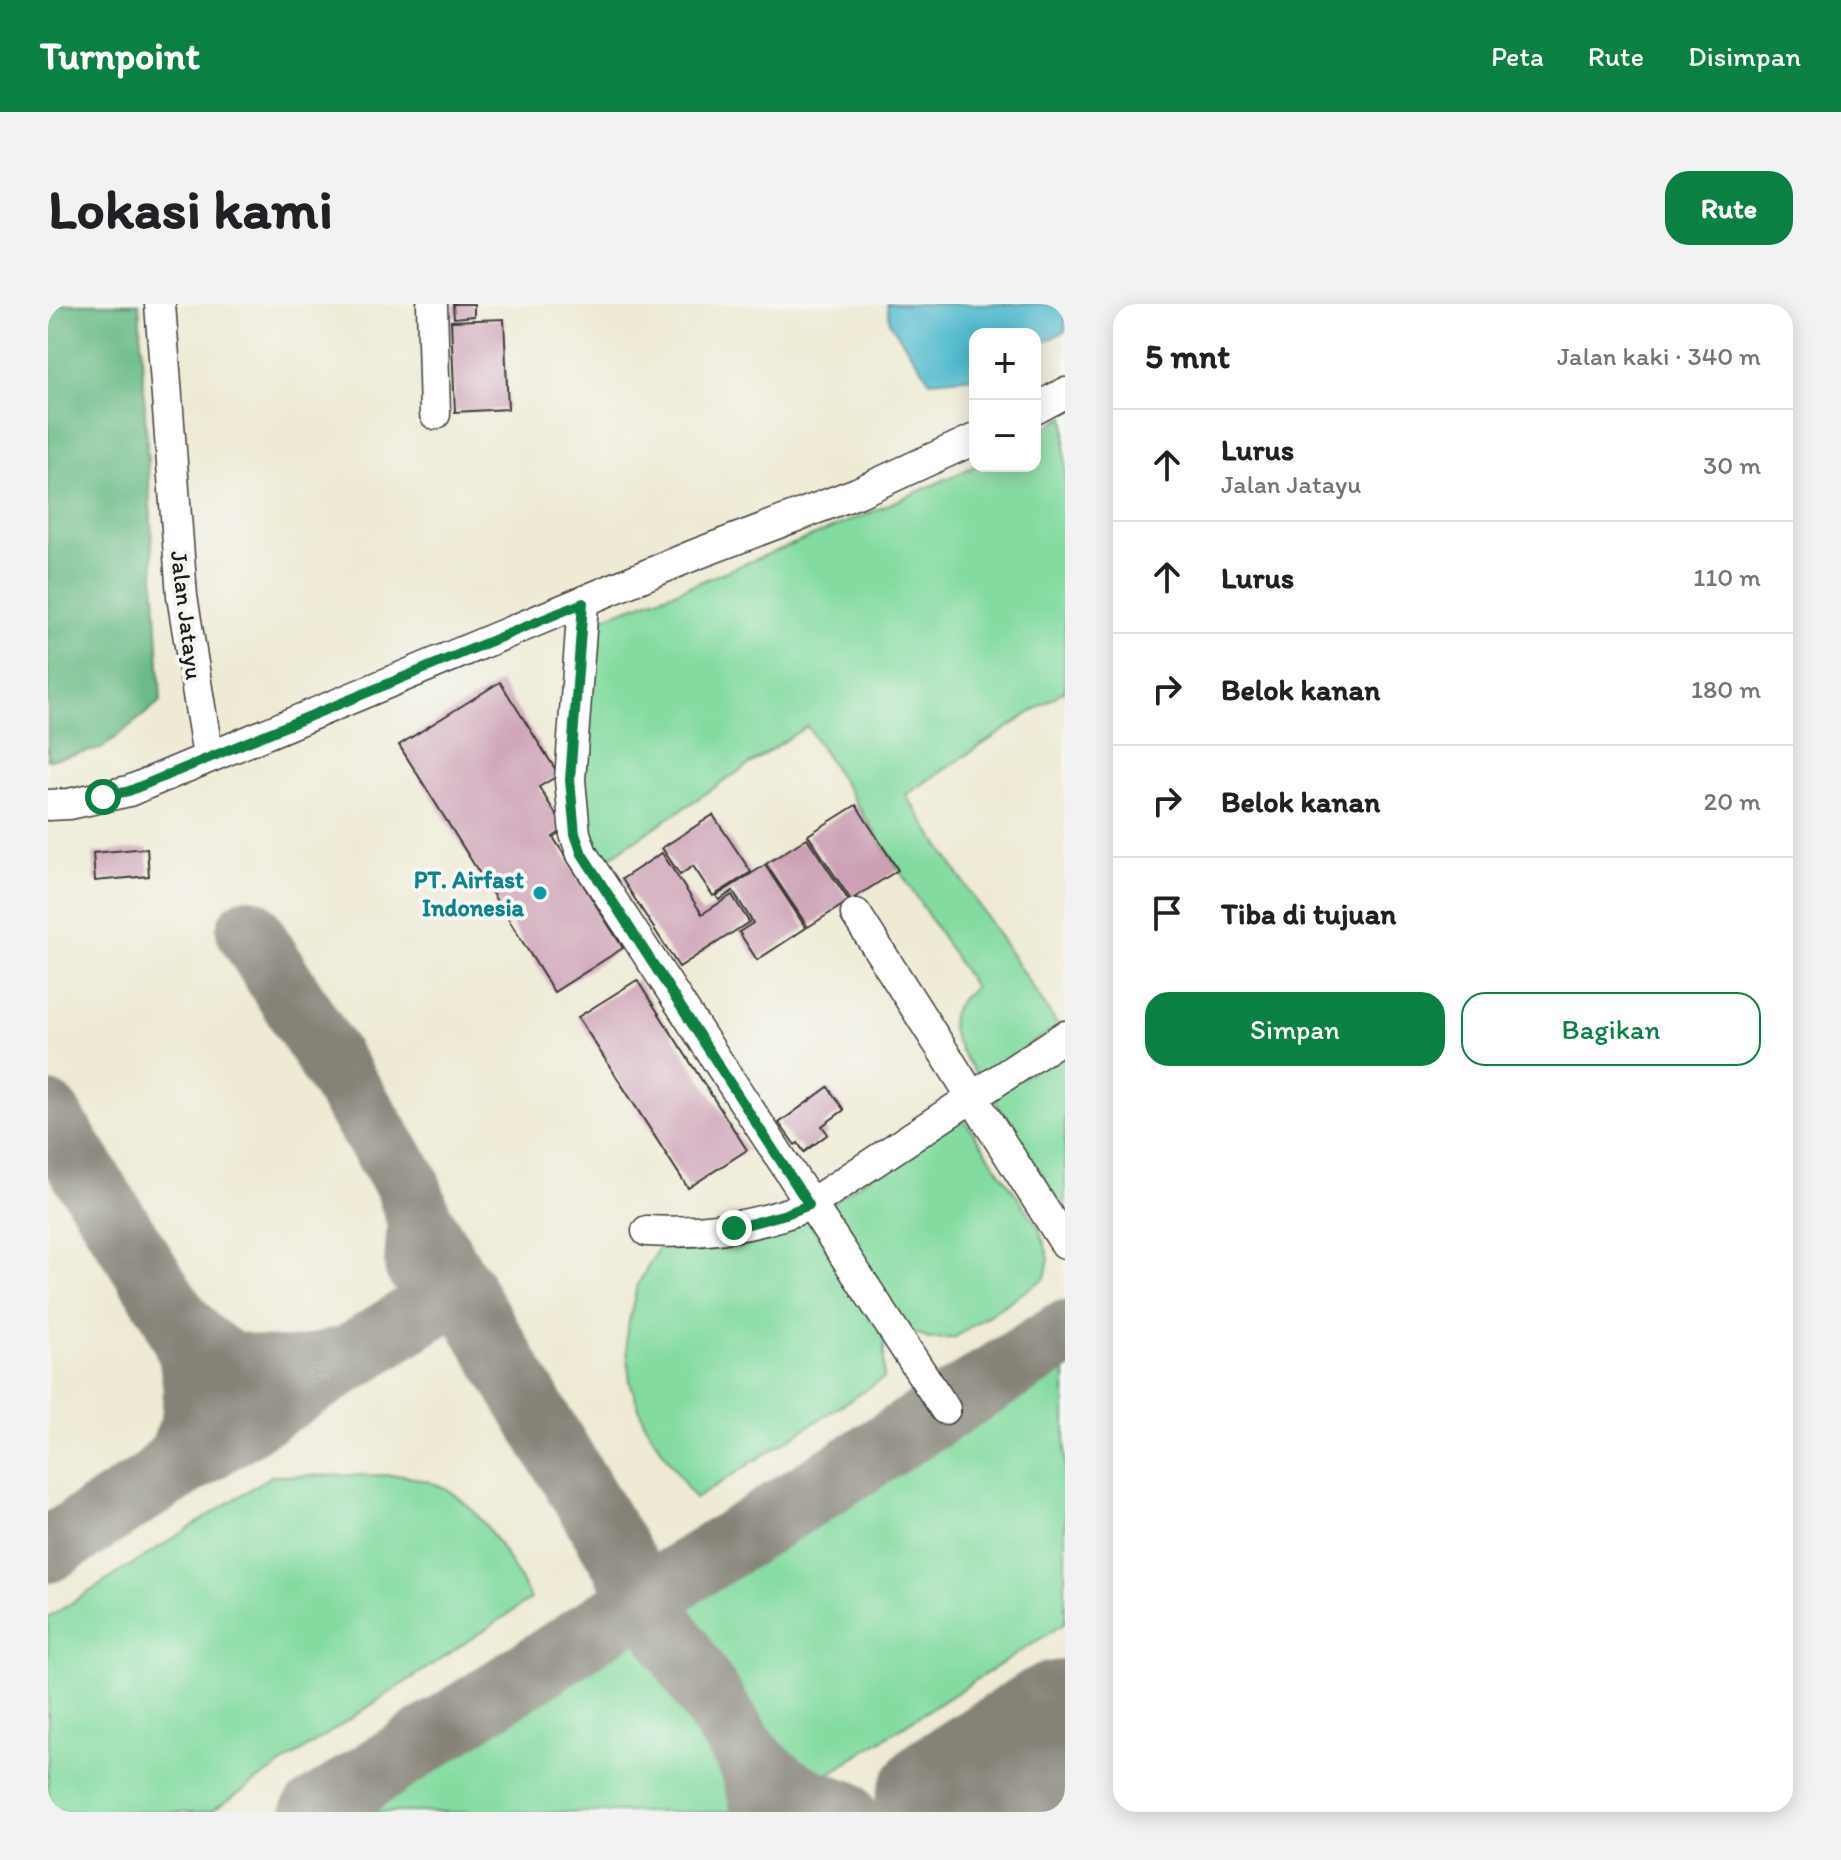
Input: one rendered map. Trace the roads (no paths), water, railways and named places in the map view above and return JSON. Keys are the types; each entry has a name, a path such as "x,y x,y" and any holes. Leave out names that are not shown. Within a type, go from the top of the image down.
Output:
{"lane":[{"name":"Jalan Jatayu","path":"160,304 182,596 208,756"},
{"path":"432,304 435,414"},
{"path":"1041,406 1065,393"},
{"path":"48,805 69,804 129,791 694,555 857,493 969,442"},
{"path":"583,603 570,780 575,834 582,854 945,1409"},
{"path":"856,914 1065,1243"},
{"path":"647,1231 680,1233 734,1228 809,1205 1065,1036"}],"water":[{"path":"887,304 1065,304 1065,331 1041,345 1041,328 969,328 969,378 930,381 890,323"}],"place":[{"name":"PT. Airfast Indonesia","path":"540,893"}]}
